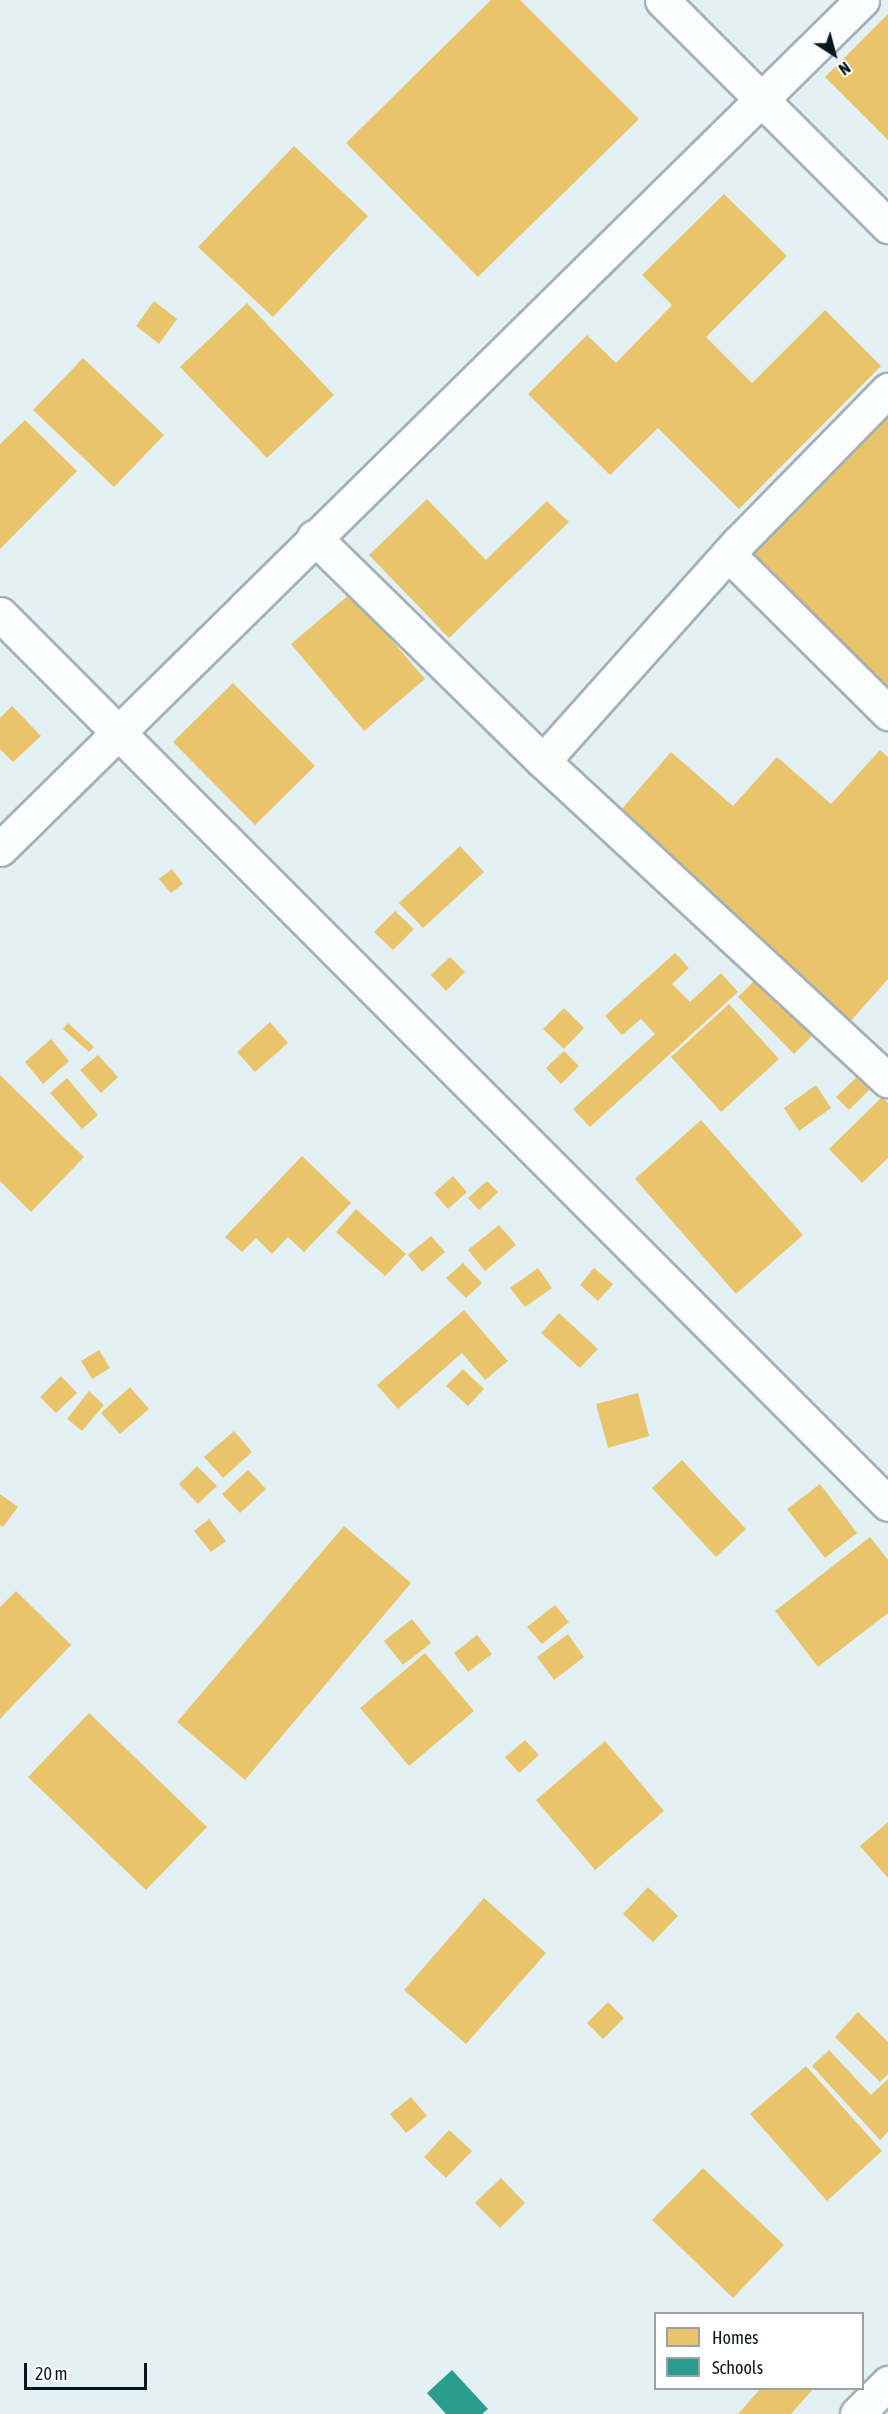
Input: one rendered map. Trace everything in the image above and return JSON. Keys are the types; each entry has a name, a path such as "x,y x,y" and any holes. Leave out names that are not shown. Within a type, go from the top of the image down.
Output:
{"street":[{"path":"662,0 888,226"},
{"path":"0,849 114,733 862,0"},
{"path":"543,761 728,554 888,390"},
{"path":"314,537 543,761 888,1080"},
{"path":"728,554 888,713"},
{"path":"0,614 114,733 888,1504"},
{"path":"857,2414 888,2383"}],"building: Homes":[{"path":"491,0 520,0 639,119 478,277 346,143"},
{"path":"888,14 888,140 825,77"},
{"path":"294,146 368,216 273,317 198,247"},
{"path":"724,194 787,256 706,337 752,383 825,310 881,366 739,509 658,428 610,475 528,394 587,335 616,363 672,305 642,275"},
{"path":"154,301 177,319 159,344 136,326"},
{"path":"247,303 334,395 267,458 180,367"},
{"path":"83,358 164,435 114,487 33,410"},
{"path":"888,410 888,695 738,549"},
{"path":"25,420 77,471 0,549 0,444"},
{"path":"427,499 486,560 547,501 569,522 449,638 369,555"},
{"path":"351,593 425,679 364,731 291,644"},
{"path":"233,683 315,766 255,825 173,742"},
{"path":"12,706 41,736 13,762 0,749 0,718"},
{"path":"880,750 888,757 888,979 849,1023 620,811 671,752 733,806 777,757 831,804"},
{"path":"460,846 484,872 423,928 399,903"},
{"path":"172,869 183,884 171,893 159,879"},
{"path":"395,911 414,929 393,950 374,932"},
{"path":"675,953 689,968 672,984 690,1002 721,973 738,992 590,1127 573,1109 655,1034 641,1019 622,1035 605,1016"},
{"path":"450,957 465,972 446,991 431,975"},
{"path":"760,975 817,1031 794,1054 738,997"},
{"path":"729,1004 779,1059 721,1112 671,1057"},
{"path":"564,1008 584,1028 564,1049 543,1029"},
{"path":"270,1022 288,1043 255,1072 237,1052"},
{"path":"68,1023 94,1047 89,1052 63,1029"},
{"path":"51,1039 69,1061 43,1084 25,1062"},
{"path":"564,1051 579,1066 561,1084 546,1068"},
{"path":"98,1055 118,1077 101,1093 80,1070"},
{"path":"862,1072 875,1084 849,1110 836,1097"},
{"path":"0,1075 84,1157 31,1212 0,1181"},
{"path":"67,1078 98,1115 82,1129 50,1093"},
{"path":"816,1085 831,1108 799,1131 784,1108"},
{"path":"882,1097 888,1103 888,1158 862,1183 829,1149"},
{"path":"701,1120 803,1235 736,1294 635,1179"},
{"path":"302,1156 351,1203 304,1252 288,1237 272,1254 256,1238 242,1252 225,1237"},
{"path":"453,1176 467,1192 448,1209 434,1193"},
{"path":"487,1181 498,1192 479,1210 468,1198"},
{"path":"356,1209 406,1254 385,1276 336,1232"},
{"path":"499,1225 516,1245 485,1271 468,1250"},
{"path":"431,1236 445,1252 422,1272 408,1255"},
{"path":"463,1263 482,1283 466,1298 446,1278"},
{"path":"538,1268 552,1288 525,1307 510,1288"},
{"path":"594,1268 613,1284 598,1301 580,1285"},
{"path":"464,1310 508,1361 485,1380 462,1353 398,1409 377,1385"},
{"path":"559,1313 598,1349 580,1368 541,1333"},
{"path":"99,1350 110,1368 92,1379 81,1361"},
{"path":"463,1369 484,1389 468,1406 446,1386"},
{"path":"61,1376 77,1393 56,1413 40,1397"},
{"path":"130,1387 149,1409 120,1434 101,1413"},
{"path":"89,1391 104,1405 82,1431 67,1419"},
{"path":"638,1393 649,1436 608,1448 596,1404"},
{"path":"234,1431 252,1452 223,1478 204,1457"},
{"path":"682,1460 746,1529 716,1557 652,1488"},
{"path":"197,1466 217,1486 198,1504 179,1484"},
{"path":"248,1470 266,1489 240,1513 222,1494"},
{"path":"820,1484 857,1533 825,1558 787,1509"},
{"path":"0,1494 18,1507 3,1527 0,1525"},
{"path":"209,1519 226,1541 211,1552 194,1531"},
{"path":"344,1526 411,1583 245,1780 177,1722"},
{"path":"870,1537 888,1560 888,1613 818,1667 775,1611"},
{"path":"16,1591 71,1645 0,1719 0,1607"},
{"path":"555,1605 569,1622 542,1644 527,1627"},
{"path":"412,1619 431,1643 403,1665 384,1641"},
{"path":"568,1634 584,1657 554,1680 537,1657"},
{"path":"477,1635 492,1654 468,1672 454,1653"},
{"path":"425,1653 474,1711 409,1766 360,1708"},
{"path":"89,1713 207,1827 146,1890 28,1777"},
{"path":"525,1740 539,1755 519,1773 505,1757"},
{"path":"605,1741 664,1811 595,1870 536,1800"},
{"path":"888,1822 888,1878 860,1846"},
{"path":"648,1887 678,1916 653,1942 623,1914"},
{"path":"484,1898 546,1953 466,2044 404,1990"},
{"path":"608,2002 624,2018 603,2039 587,2023"},
{"path":"858,2012 888,2042 888,2074 880,2082 835,2037"},
{"path":"829,2050 871,2095 888,2079 888,2132 880,2140 812,2066"},
{"path":"806,2066 882,2151 827,2201 750,2114"},
{"path":"411,2097 427,2116 406,2133 390,2114"},
{"path":"449,2130 472,2151 446,2178 424,2157"},
{"path":"703,2168 784,2245 733,2298 652,2220"},
{"path":"501,2178 525,2203 500,2228 475,2203"},
{"path":"759,2390 812,2390 791,2414 738,2414"}],"building: Schools":[{"path":"452,2370 488,2409 482,2414 446,2414 427,2393"}]}
